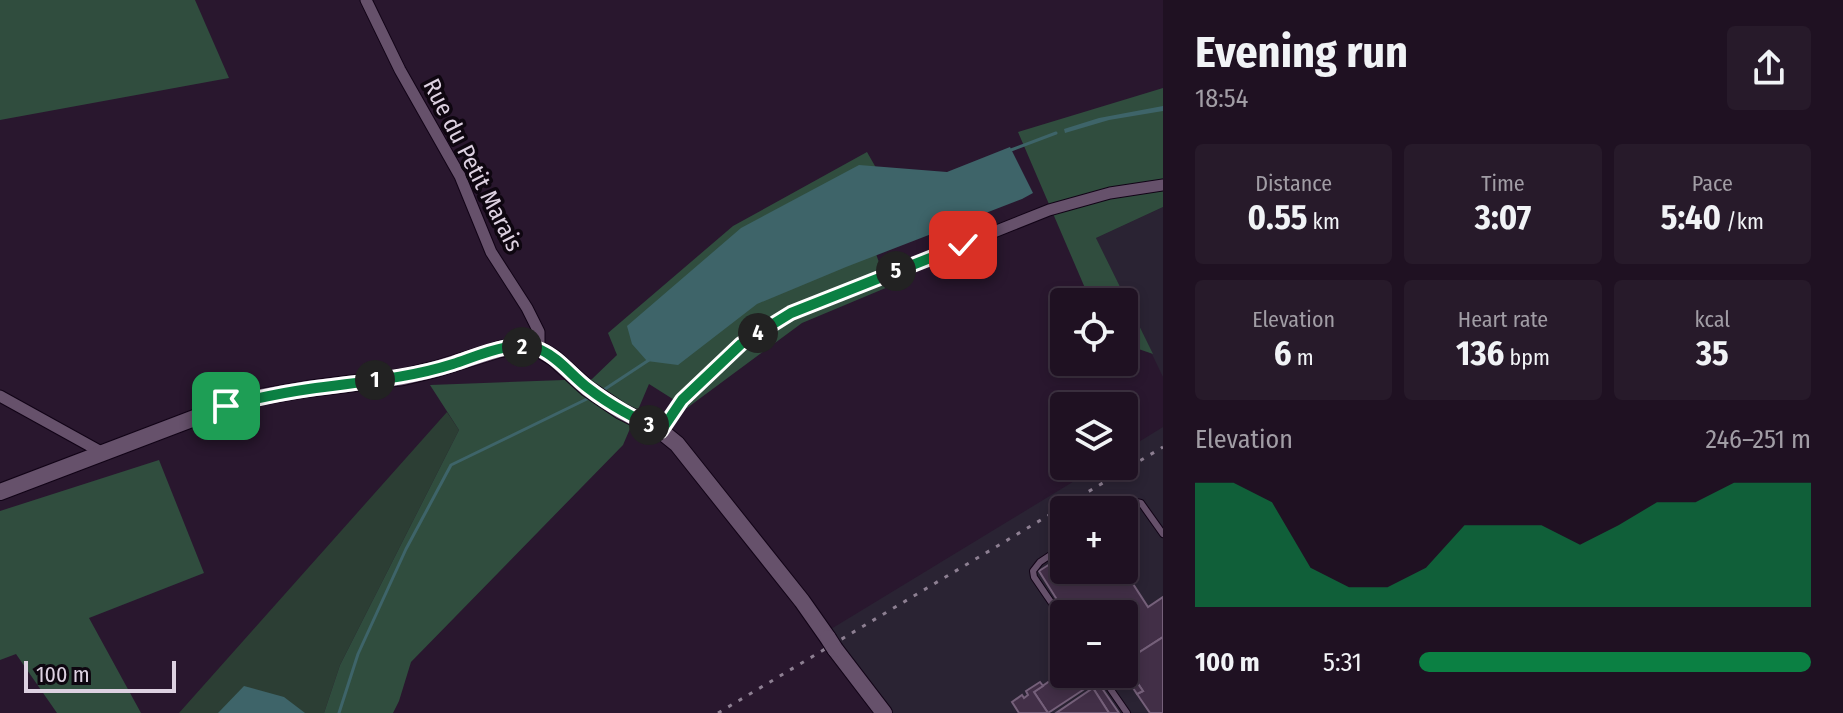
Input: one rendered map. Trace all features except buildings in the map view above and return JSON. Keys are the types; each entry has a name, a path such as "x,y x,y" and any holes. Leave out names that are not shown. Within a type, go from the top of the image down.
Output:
{"street":[{"name":"Rue du Petit Marais","path":"366,0 400,70 460,176 491,252 539,332 539,349"},
{"path":"661,431 682,400 741,344 791,313 1049,210 1110,193 1163,185"},
{"path":"0,492 226,406 261,397 403,377 500,349 518,346 539,349 554,358 587,388 621,411 661,431 677,444 802,601 884,713"},
{"path":"0,396 103,453"}],"lane":[{"path":"1138,502 1163,534"},
{"path":"1050,555 1034,566 1033,571 1050,600"},
{"path":"1110,688 1127,713"}],"shaded area":[{"path":"0,0 195,0 229,78 0,120"},
{"path":"1163,88 1163,207 1096,238 1121,288 1085,288 1018,132"},
{"path":"1163,106 1163,111 1109,120 1065,133 1064,129 1099,118"},
{"path":"1010,147 1033,193 1022,199 757,304 678,365 647,361 632,344 627,326 741,228 859,165 947,172"},
{"path":"867,152 900,210 868,232 888,287 802,323 687,408 649,384 623,445 411,662 393,713 324,713 340,665 459,430 430,385 592,379 617,355 608,333 733,226"},
{"path":"1163,207 1163,377 1138,325 1138,288 1120,288 1096,238"},
{"path":"1138,323 1153,354 1138,349"},
{"path":"447,412 459,430 340,665 324,713 179,713"},
{"path":"1163,427 1163,713 882,713 831,629 1076,480 1138,480 1138,442"},
{"path":"159,460 204,573 89,618 141,713 57,713 16,654 0,660 0,511"},
{"path":"244,686 284,697 305,713 218,713"}],"waterway":[{"path":"1011,150 1056,133"},
{"path":"602,391 649,360"},
{"path":"339,713 358,654 406,549 451,465 591,397"}],"railway":[{"path":"718,713 1163,447"}],"route":[{"path":"226,406 307,389 403,377 518,346 539,349 621,411 661,431 682,400 741,344 791,313 963,245"}]}
